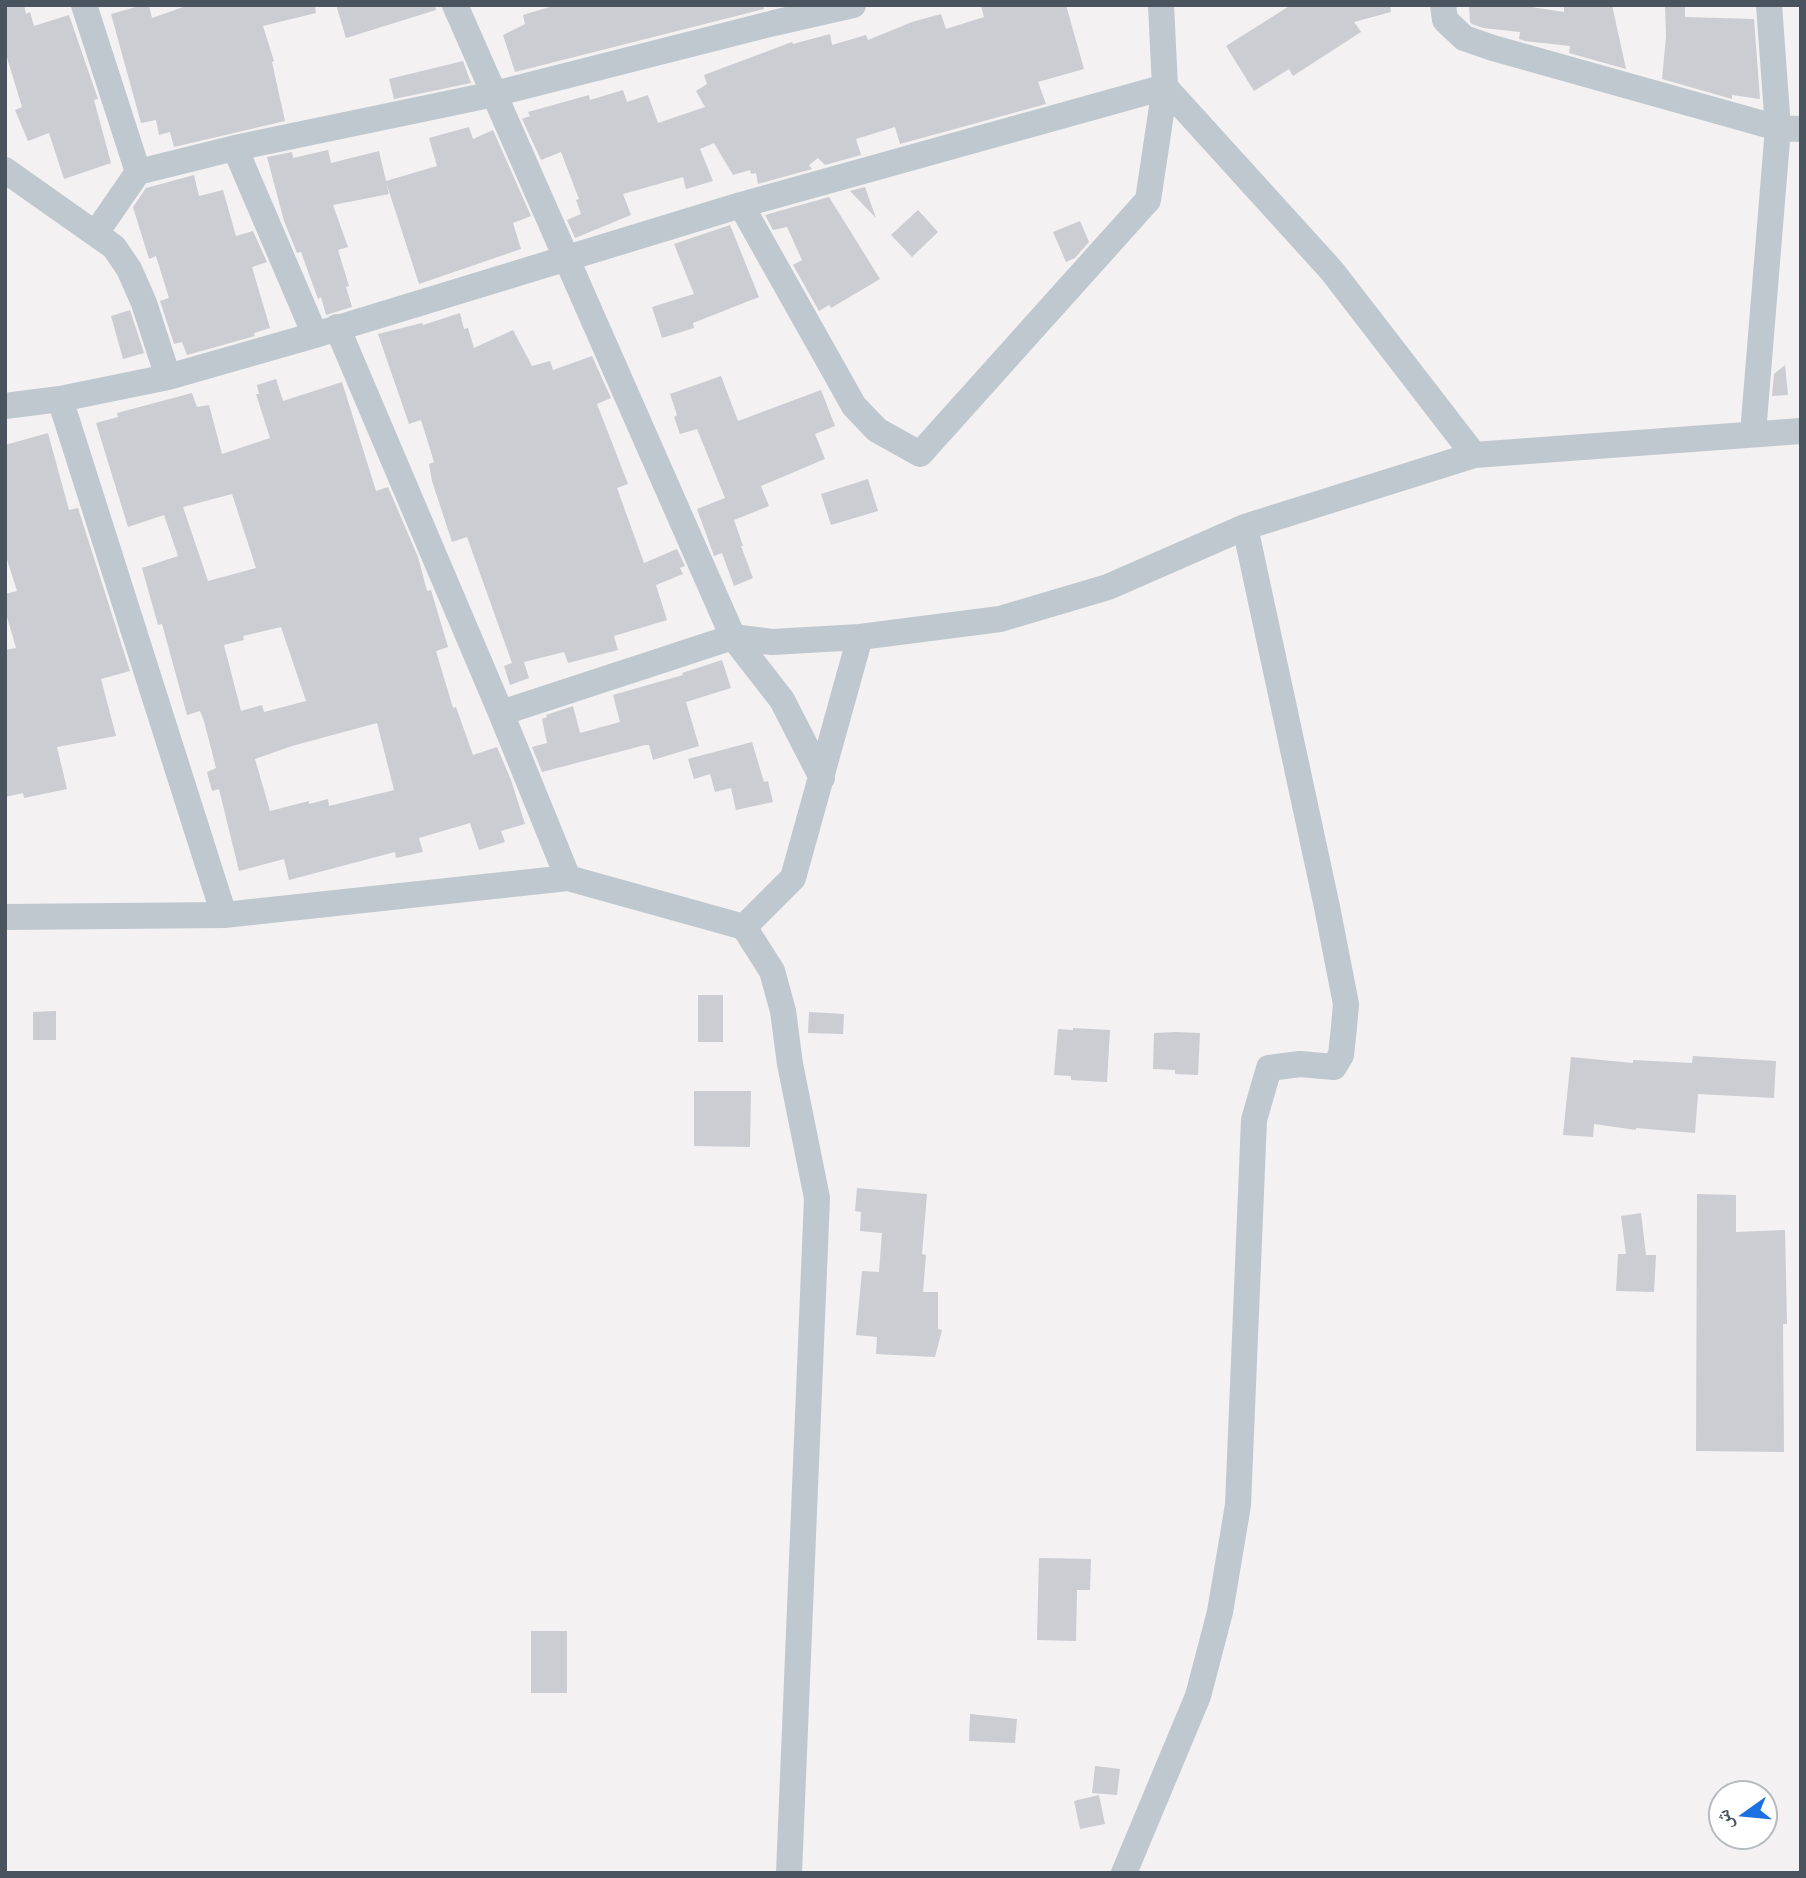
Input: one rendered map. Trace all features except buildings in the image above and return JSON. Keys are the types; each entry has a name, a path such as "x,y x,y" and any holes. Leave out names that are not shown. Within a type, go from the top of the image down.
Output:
{"street":[{"path":"84,5 138,172"},
{"path":"455,5 733,637 782,700 822,778"},
{"path":"96,233 138,172 235,148 494,94 771,14 853,5"},
{"path":"741,205 855,407 877,430 920,454 1148,200 1165,87 1161,5"},
{"path":"1443,5 1445,20 1464,37 1789,129"},
{"path":"1753,433 1789,129 1769,5"},
{"path":"5,406 60,399 168,377 741,205 1165,87"},
{"path":"1165,87 1332,271 1475,455"},
{"path":"235,148 326,331 501,713 568,878"},
{"path":"5,170 114,247 129,269 144,303 168,377"},
{"path":"60,399 224,915"},
{"path":"501,713 733,637 772,642 860,637 1000,619 1108,587 1245,527 1475,455 1801,431"},
{"path":"1124,1873 1198,1696 1220,1612 1238,1505 1254,1120 1269,1068 1300,1063 1334,1067 1341,1055 1345,1016 1346,1004 1327,908 1245,527"},
{"path":"744,926 793,878 860,637"},
{"path":"5,917 224,915 568,878 744,926 772,971 783,1011 790,1064 817,1198 789,1873"}]}
